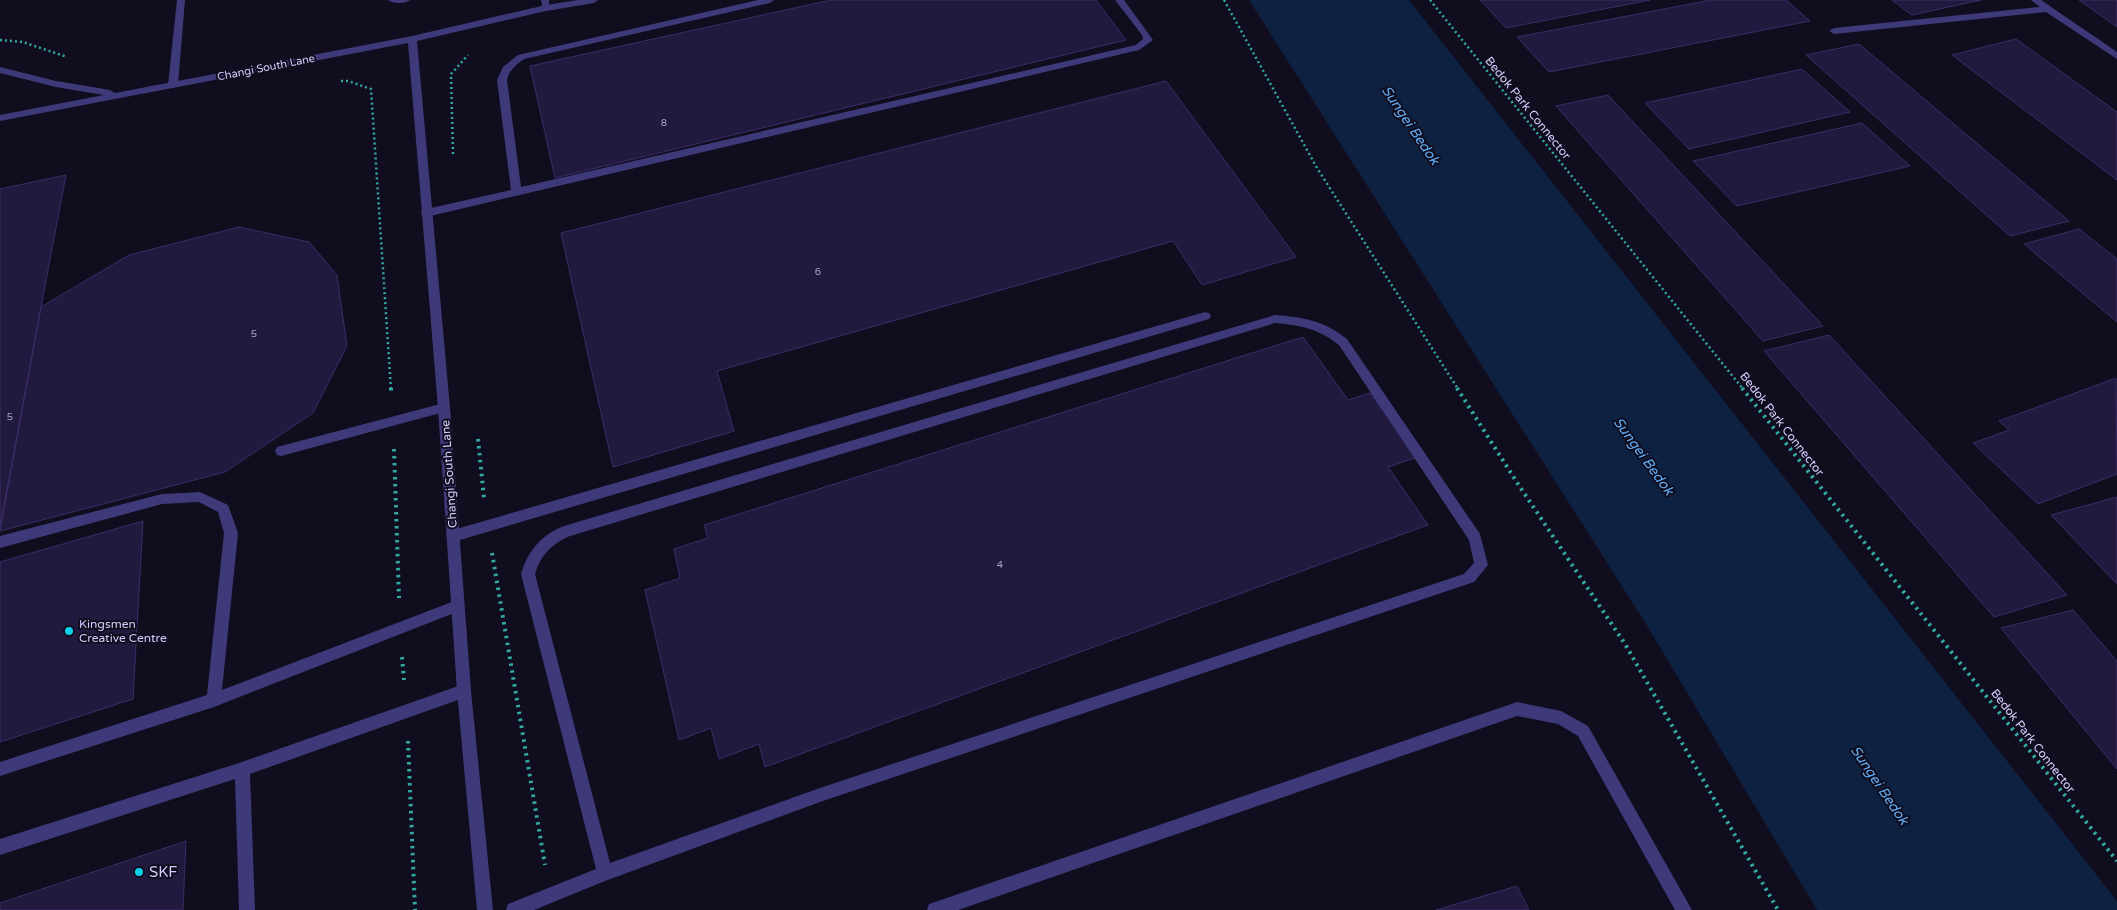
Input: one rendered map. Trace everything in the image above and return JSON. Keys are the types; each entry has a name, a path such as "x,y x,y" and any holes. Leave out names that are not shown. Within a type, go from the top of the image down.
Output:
{"street":[{"path":"173,85 181,0"},
{"path":"392,0 406,0"},
{"name":"Changi South Lane","path":"0,118 412,39 546,4 594,0"},
{"path":"516,192 502,80 503,72 510,65 521,57 770,0"},
{"path":"426,213 1139,47 1148,40 1146,34 1119,0"},
{"path":"2035,0 2117,56"},
{"path":"1834,31 2048,9"},
{"name":"Changi South Lane","path":"412,39 444,408 464,691 485,910"},
{"name":"Changi South Lane","path":"0,70 56,84 120,95"},
{"path":"453,536 1205,316"},
{"path":"514,910 605,873 820,795 1469,578 1481,565 1475,538 1343,342 1328,329 1319,325 1299,320 1276,319 564,532 542,545 535,554 528,574 605,873"},
{"path":"282,451 444,408"},
{"path":"0,542 162,499 200,497 223,510 231,533 214,700"},
{"path":"0,769 214,700 457,606"},
{"path":"0,847 242,769 464,691"},
{"path":"935,910 1517,709 1561,718 1583,731 1684,910"},
{"path":"242,769 247,910"}],"path":[{"path":"1224,0 1322,176 1516,481 1625,644 1778,910"},
{"name":"Bedok Park Connector","path":"1430,0 1696,330 2117,861"},
{"path":"371,89 393,421 400,629 407,711 415,910"}],"water":[{"name":"Sungei Bedok","path":"1249,0 1409,0 2117,901 2117,910 1817,910 1646,624"}],"building":[{"path":"831,0 1096,0 1126,40 555,178 530,66"},
{"path":"1480,0 1650,0 1506,28"},
{"path":"1711,0 1786,0 1810,21 1549,72 1517,37"},
{"path":"1892,0 1981,0 1912,15"},
{"path":"2079,0 2117,0 2117,27"},
{"path":"2016,39 2117,112 2117,180 1952,55"},
{"path":"1859,44 2069,221 2010,236 1806,55"},
{"path":"1802,69 1850,112 1689,149 1645,103"},
{"path":"1166,81 1296,257 1202,285 1173,241 717,371 734,431 613,467 561,233"},
{"path":"1608,95 1823,326 1763,341 1556,106"},
{"path":"1862,123 1910,166 1737,206 1693,161"},
{"path":"66,175 41,307 0,526 0,189"},
{"path":"239,227 309,242 337,275 347,346 313,413 225,472 0,531 41,307 129,255"},
{"path":"2079,229 2117,259 2117,322 2024,244"},
{"path":"1829,335 2067,595 1994,617 1764,351"},
{"path":"1303,337 1348,400 1370,393 1417,457 1388,467 1428,525 765,767 759,744 719,759 711,728 679,740 645,590 680,578 674,549 708,538 704,525"},
{"path":"2116,378 2117,474 2038,504 1973,443 2009,430 1999,421"},
{"path":"2117,497 2117,584 2051,515"},
{"name":"Kingsmen Creative Centre","path":"143,521 133,699 0,742 0,562"},
{"path":"2073,610 2117,661 2117,769 2001,628"},
{"name":"SKF","path":"186,841 183,910 0,910 0,903"},
{"path":"1517,886 1529,910 1436,910"}],"place":[{"name":"Kingsmen Creative Centre","path":"69,631"},
{"name":"SKF","path":"139,872"}]}
